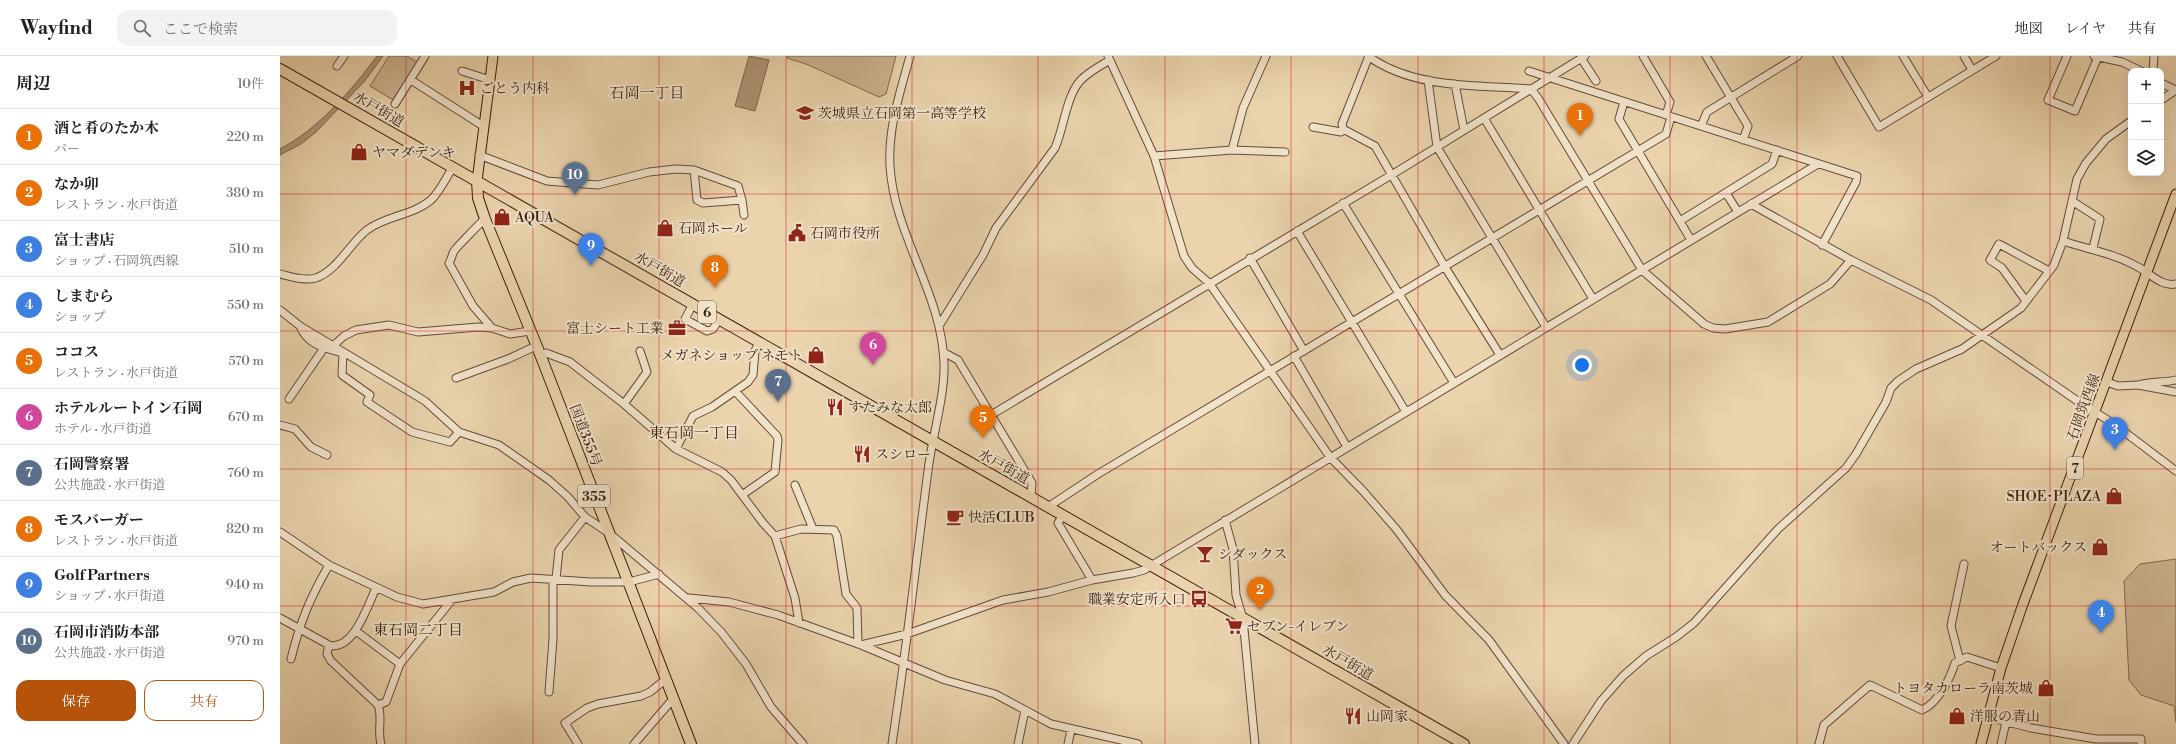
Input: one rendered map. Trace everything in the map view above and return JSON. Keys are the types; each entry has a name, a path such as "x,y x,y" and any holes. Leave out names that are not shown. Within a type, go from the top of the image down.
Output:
{"highway":[{"name":"水戸街道","path":"280,69 1464,744"},
{"name":"国道355号","path":"477,181 478,198 485,219 538,350 691,744"}],"main road":[{"path":"477,181 479,155 494,56"},
{"name":"石岡筑西線","path":"1981,744 2001,668 2023,604 2096,413 2176,194"}],"street":[{"path":"337,66 344,56"},
{"path":"395,104 425,56"},
{"path":"892,744 932,442 943,383 943,352 939,326 900,216 890,167 890,138 892,119 910,56"},
{"path":"1232,150 1243,108 1266,56"},
{"path":"1343,129 1342,124 1368,56 1381,65 1418,79 1455,84 1531,89 1589,180 1642,270 1704,324 1713,328 1725,329 1768,322 1830,284 1851,260"},
{"path":"1048,506 1294,356 1351,324 1666,134 1670,102 1644,56"},
{"path":"1706,56 1748,126 1743,140"},
{"path":"1701,126 1707,112 1798,56"},
{"path":"1837,56 1879,127 1996,56"},
{"path":"1903,56 1928,97"},
{"path":"1964,56 1972,70"},
{"path":"2067,56 2048,100 2075,111 2096,57 2122,62 2135,68"},
{"path":"2153,68 2154,56"},
{"path":"991,415 1250,258 1393,174 1583,57 1596,81"},
{"path":"939,326 983,255 996,228 1055,148 1061,134 1069,102 1079,82 1109,58 1154,156 1184,256 1192,268 1209,284 1330,457 1364,492 1397,530 1445,595 1489,640 1564,744"},
{"path":"1529,71 1857,176 1856,182 1822,244"},
{"path":"462,72 490,80"},
{"path":"411,80 483,126"},
{"path":"1428,80 1437,147 1546,327"},
{"path":"1455,84 1464,130"},
{"path":"2164,84 2176,90"},
{"path":"2164,98 2176,90"},
{"path":"1624,102 1619,119 1691,240"},
{"path":"1484,118 1594,299"},
{"path":"1573,744 1601,701 1623,676 1646,656 1676,637 1694,623 1778,529 1846,468 1856,454 1886,402 1891,388 1898,381 1916,369 1962,349 2017,310 2026,301 2054,265 2063,241 2077,179 2086,163 2106,139 2128,123"},
{"path":"1313,127 1341,132 1343,129"},
{"path":"1343,129 1375,146 1393,174 1445,267 1500,355"},
{"path":"1154,156 1232,150 1285,152"},
{"path":"1680,221 1772,164 1777,150"},
{"path":"479,155 547,181 598,185 649,172 676,169 694,170 738,186 744,215"},
{"path":"860,645 907,634 1003,600 1048,592 1092,580 1133,573 1151,565 1818,164"},
{"path":"280,274 304,279 320,276 331,268 367,230 383,220 412,212 432,199 453,167"},
{"path":"694,170 696,200 702,203 742,200"},
{"path":"1726,193 1738,212"},
{"path":"2072,201 2100,219 2092,248"},
{"path":"1343,203 1454,383"},
{"path":"1751,204 1851,260 1931,300 2130,436 2176,471"},
{"path":"485,219 479,223 469,237 454,251 449,263 473,306 492,328"},
{"path":"1297,231 1351,324 1406,412"},
{"path":"2063,241 2130,262 2161,282 2170,285 2176,284"},
{"path":"2026,301 2002,268 1990,260 1999,244 2049,271"},
{"path":"1250,258 1304,351"},
{"path":"693,304 685,319 707,331 713,329 719,319"},
{"path":"280,310 300,326 334,345 343,353 425,401 459,432 499,445 549,480 568,497 585,517 609,533 688,598 727,639 746,664 771,707 803,744"},
{"path":"334,345 344,336 356,330 385,325 418,332 478,327 492,328 510,334 530,331"},
{"path":"300,326 304,336 308,340 324,348 343,353"},
{"path":"676,449 693,416 712,407 748,382 753,375 755,351 759,342"},
{"path":"289,399 324,348"},
{"path":"456,378 538,350 570,362 624,404 676,449 722,472 742,495 762,523 775,536 795,598 798,623"},
{"path":"624,404 646,372 640,351"},
{"path":"943,352 958,360 1032,483 1031,497"},
{"path":"343,353 342,374 370,395 368,402 386,415 412,432 450,442 459,432"},
{"path":"1294,356 1347,447"},
{"path":"2138,385 2148,382 2166,383 2176,380"},
{"path":"2107,382 2118,386 2138,385 2176,392"},
{"path":"735,391 777,436 778,440 775,472 742,495"},
{"path":"280,425 295,429 311,447 327,455"},
{"path":"795,485 813,529"},
{"path":"1063,515 1058,522 1092,580"},
{"path":"549,692 553,639 554,579 559,550 585,517"},
{"path":"1225,520 1233,549 1236,594 1243,619 1255,744"},
{"path":"775,536 801,529 834,530 837,536 846,594 857,608 860,645"},
{"path":"280,532 329,565 397,597 423,604 494,592 513,582 531,578 591,582 629,582 659,574"},
{"path":"1960,661 1951,626 1964,564"},
{"path":"291,659 298,628 309,600 329,565"},
{"path":"280,618 329,645 334,646 342,644 356,631 376,588"},
{"path":"688,598 729,602 778,615 860,645 945,680 995,694 1043,721 1071,730 1138,744"},
{"path":"378,705 386,702 400,664 451,600"},
{"path":"356,631 400,664"},
{"path":"329,645 327,654 331,661 378,705 380,711 379,736 381,744"},
{"path":"1819,744 1824,725 1870,685 1922,710 1930,707 1952,676 1955,663 1967,657 2001,668"},
{"path":"578,744 565,723 587,708 598,704 641,696 650,692 666,679"},
{"path":"634,744 673,699"},
{"path":"1018,744 1025,710"},
{"path":"1988,717 2031,728 2096,739 2140,739 2140,744"},
{"path":"2001,744 2006,722"},
{"path":"1068,744 1071,730"}],"shaded area":[{"path":"377,56 383,56 364,82 316,132 301,144 280,155 280,149 308,131 345,96"},
{"path":"389,56 407,56 417,62 393,100 370,86"},
{"path":"749,56 769,60 755,111 735,106"},
{"path":"787,56 896,56 886,94 879,97 806,64 787,58"},
{"path":"2176,559 2176,722 2174,706 2141,695 2129,680 2124,581 2140,564"}],"place":[{"name":"ごとう内科","path":"467,88"},
{"name":"茨城県立石岡第一高等学校","path":"805,113"},
{"name":"酒と肴のたか木","path":"1580,136"},
{"name":"ヤマダデンキ","path":"359,152"},
{"name":"石岡市消防本部","path":"575,195"},
{"name":"AQUA","path":"502,217"},
{"name":"石岡ホール","path":"665,228"},
{"name":"石岡市役所","path":"797,233"},
{"name":"Golf Partners","path":"591,266"},
{"name":"モスバーガー","path":"715,288"},
{"name":"富士シート工業","path":"677,328"},
{"name":"メガネショップ ネモト","path":"816,355"},
{"name":"ホテルルートイン石岡","path":"873,365"},
{"name":"石岡警察署","path":"778,402"},
{"name":"すたみな太郎","path":"835,407"},
{"name":"ココス","path":"983,438"},
{"name":"富士書店","path":"2115,450"},
{"name":"スシロー","path":"862,454"},
{"name":"SHOE･PLAZA","path":"2114,496"},
{"name":"快活CLUB","path":"955,517"},
{"name":"オートバックス","path":"2100,547"},
{"name":"シダックス","path":"1205,554"},
{"name":"職業安定所入口","path":"1199,599"},
{"name":"なか卯","path":"1260,610"},
{"name":"セブン-イレブン","path":"1234,626"},
{"name":"しまむら","path":"2101,633"},
{"name":"トヨタカローラ南茨城","path":"2046,688"},
{"name":"山岡家","path":"1353,716"},
{"name":"洋服の青山","path":"1957,716"}],"district":[{"name":"石岡一丁目","path":"647,93"},
{"name":"東石岡一丁目","path":"694,433"},
{"name":"東石岡二丁目","path":"418,630"}]}
